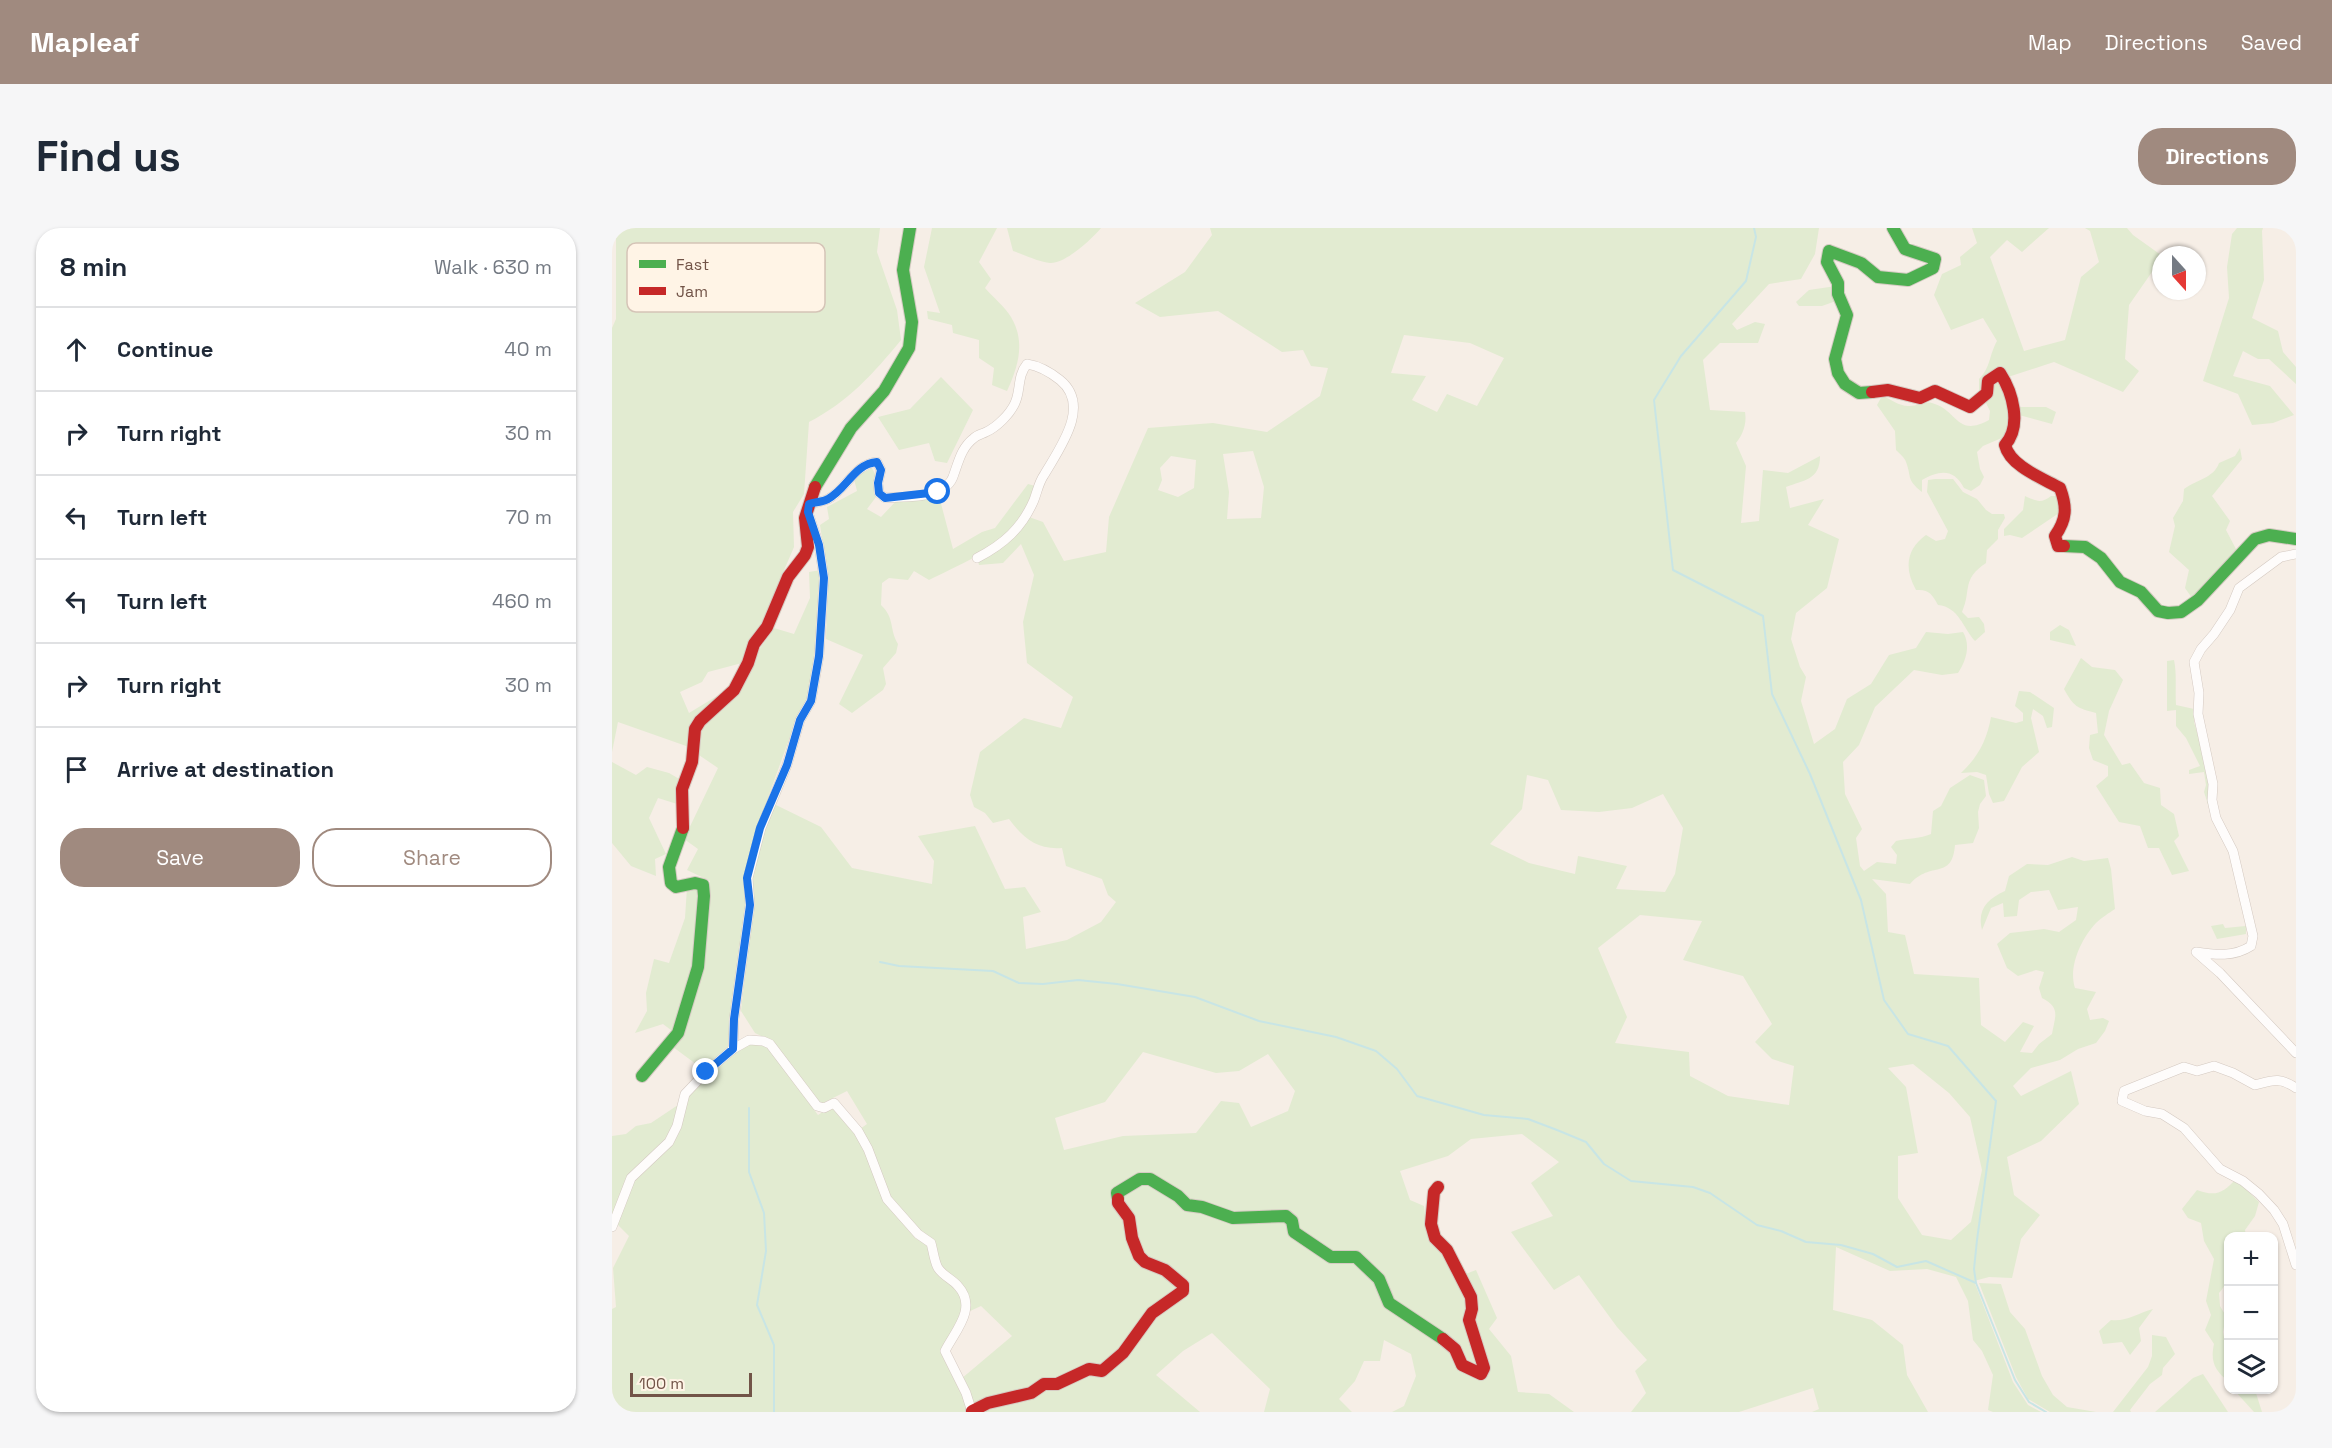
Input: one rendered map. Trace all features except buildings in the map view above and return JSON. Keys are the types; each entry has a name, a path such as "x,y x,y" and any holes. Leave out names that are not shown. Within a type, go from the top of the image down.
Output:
{"street":[{"path":"642,1076 678,1033 698,967 703,885 695,883 676,886 671,883 669,867 683,830 682,789 692,762 695,729 700,720 734,690 754,644 767,627 788,577 805,555 808,547 805,518 816,484 851,428 884,391 909,348 912,322 903,270 910,228"},
{"path":"1893,228 1900,245 1911,254 1935,259 1933,268 1922,276 1908,280 1878,277 1861,263 1829,251 1827,262 1838,283 1838,294 1847,315 1835,359 1838,374 1845,384 1859,393 1888,390 1920,398 1935,391 1970,407 1987,393 1988,381 2000,373 2008,386 2015,422 2013,436 2006,445 2007,453 2027,470 2060,488 2067,507 2065,518 2055,536 2058,546 2085,547 2101,558 2120,582 2141,592 2158,611 2181,612 2198,600 2255,539 2269,535 2296,539"},
{"path":"809,508 828,499 859,469 869,463 877,462 881,470 878,483 879,493 885,498 938,492 953,478 964,448 975,436 988,432 1015,404 1023,369 1027,364 1037,366 1065,385 1072,397 1074,413 1070,427 1059,453 1042,477 1026,517 1005,541 977,558"},
{"path":"733,1049 734,1019 750,905 747,878 760,828 787,765 800,720 811,701 819,656 824,578 819,545 809,508"},
{"path":"2296,554 2281,557 2239,588 2230,610 2194,662 2199,693 2198,714 2213,784 2212,800 2216,818 2233,851 2253,936 2251,946 2240,953 2221,955 2196,952 2220,973 2296,1053"},
{"path":"612,1227 631,1178 669,1142 677,1126 685,1094 733,1049 749,1040 770,1044 817,1106 824,1108 834,1103 858,1131 868,1149 887,1199 918,1234 931,1243 937,1266 964,1294 965,1315 961,1327 945,1351 966,1393 972,1411 988,1403 1030,1393 1044,1384 1057,1384 1089,1369 1102,1371 1121,1358 1149,1316 1183,1291 1183,1285 1165,1270 1145,1262 1139,1256 1132,1238 1129,1218 1118,1203 1117,1193 1140,1179 1150,1179 1178,1196 1187,1205 1202,1207 1233,1218 1286,1216 1292,1221 1294,1232 1331,1257 1356,1257 1379,1279 1389,1303 1446,1341 1455,1349 1462,1365 1481,1374 1484,1368 1469,1320 1472,1309 1471,1297 1448,1250 1435,1238 1431,1224 1434,1192 1438,1187"},
{"path":"2296,1088 2284,1080 2255,1085 2214,1066 2197,1071 2184,1067 2124,1091 2122,1101 2145,1111 2162,1114 2184,1128 2220,1168 2243,1181 2259,1194 2283,1224 2296,1265"}],"green space":[{"path":"616,228 880,228 877,252 897,310 901,340 881,364 848,396 809,422 804,494 793,512 794,547 742,663 708,672 702,682 680,692 689,713 717,696 720,700 689,747 618,722 612,752 612,328 616,319"},
{"path":"932,228 997,228 979,262 991,279 985,288 1008,313 1016,326 1019,354 1007,391 992,385 994,368 979,358 979,340 953,333 952,325 928,319 927,311 940,313 924,267"},
{"path":"1007,228 1101,228 1085,244 1063,260 1050,263 1013,251"},
{"path":"1210,228 1819,228 1815,254 1801,279 1769,284 1732,324 1737,330 1755,322 1765,324 1758,343 1720,343 1703,360 1710,410 1745,412 1744,429 1736,443 1746,466 1741,523 1759,521 1763,470 1788,473 1820,456 1814,475 1786,487 1790,508 1824,499 1808,525 1839,539 1827,588 1796,613 1791,639 1800,667 1806,677 1801,701 1814,744 1835,729 1847,699 1871,684 1889,655 1916,648 1926,632 1948,634 1963,632 1967,642 1966,653 1958,673 1942,675 1914,670 1875,707 1859,745 1843,762 1845,794 1862,829 1856,838 1860,866 1864,871 1877,862 1896,864 1897,855 1891,847 1896,841 1931,834 1933,811 1941,806 1950,788 1970,775 1984,780 1986,796 1980,804 1979,828 1973,843 1955,845 1950,863 1945,867 1925,873 1910,884 1872,879 1886,894 1888,932 1905,935 1914,974 1979,978 1981,1025 2005,1042 2023,1022 2034,1026 2020,1052 2032,1053 2052,1034 2055,1017 2052,1005 2042,998 2039,988 2044,972 2036,970 2018,976 2007,968 1997,944 2010,933 2044,929 2059,932 2076,920 2078,907 2058,910 2049,890 2031,892 2019,900 2017,916 2004,917 2003,903 1991,908 1982,930 1982,911 1988,902 2005,891 2009,876 2027,864 2048,865 2072,857 2084,861 2108,858 2111,869 2115,909 2096,923 2085,937 2077,954 2073,971 2075,988 2096,992 2087,1009 2090,1020 2103,1018 2109,1021 2096,1043 2078,1049 2060,1060 2031,1068 2013,1086 2021,1096 2071,1071 2079,1104 2041,1141 2007,1157 2014,1195 2040,1215 2021,1239 2012,1278 1989,1277 1974,1281 2013,1382 2028,1405 2041,1412 1993,1412 1988,1410 1993,1375 1982,1351 1973,1340 1968,1301 1956,1277 1927,1269 1890,1271 1836,1247 1833,1310 1872,1320 1903,1345 1907,1375 1928,1412 1812,1412 1819,1409 1813,1388 1739,1412 1631,1412 1646,1393 1635,1371 1647,1360 1617,1327 1579,1275 1554,1290 1511,1232 1553,1216 1531,1183 1559,1162 1522,1134 1471,1139 1448,1156 1400,1171 1410,1200 1424,1206 1428,1238 1452,1265 1460,1281 1471,1314 1482,1367 1472,1368 1390,1301 1356,1254 1331,1254 1295,1229 1294,1219 1232,1215 1187,1202 1159,1184 1125,1183 1120,1212 1138,1259 1165,1273 1180,1289 1108,1365 974,1407 961,1379 1012,1336 981,1306 968,1312 968,1300 939,1266 938,1251 889,1198 860,1129 867,1124 847,1091 821,1104 772,1041 755,1033 741,1011 753,905 754,857 774,804 821,827 852,868 932,884 934,861 918,836 975,826 1005,889 1025,887 1041,912 1023,917 1026,949 1067,940 1101,922 1116,902 1108,895 1102,879 1066,866 1062,848 1038,845 1025,837 1009,819 993,823 985,813 974,807 970,795 980,752 1024,718 1061,728 1073,697 1027,663 1023,622 1034,575 1021,544 1003,563 979,565 978,560 1007,543 1029,517 1043,522 1064,561 1106,552 1109,517 1148,428 1213,423 1267,432 1320,396 1328,368 1311,366 1303,350 1282,352 1218,311 1160,317 1135,303 1185,272 1212,235","holes":["1404,335 1470,343 1504,358 1477,406 1447,394 1437,412 1412,400 1426,376 1391,373","1253,451 1264,487 1261,518 1227,519 1229,492 1223,454","1171,456 1196,460 1194,488 1178,497 1158,490 1162,480 1160,468","1527,775 1548,780 1561,810 1599,812 1632,808 1663,794 1683,828 1675,874 1665,892 1616,889 1627,866 1578,856 1575,874 1529,863 1490,844 1522,809","1640,915 1702,921 1683,960 1743,976 1772,1024 1755,1042 1772,1059 1794,1066 1789,1105 1728,1096 1690,1076 1689,1052 1615,1043 1627,1017 1598,948","1143,1052 1216,1073 1239,1071 1268,1054 1295,1091 1288,1111 1251,1127 1239,1103 1221,1101 1196,1133 1123,1136 1064,1150 1055,1118 1105,1102","1913,1064 1949,1093 1970,1117 1982,1170 1971,1222 1951,1240 1922,1235 1898,1198 1898,1156 1918,1153 1906,1087 1888,1068"]},
{"path":"1972,228 2049,228 2022,252 2007,240 1990,257 2024,351 2065,340 2081,277 2099,262 2090,231 2085,228 2127,228 2152,249 2152,272 2129,305 2125,359 2139,371 2123,392 2054,362 2008,377 2000,370 1979,396 1979,379 1986,370 1997,341 1983,318 1951,330 1934,295 1942,274 1961,265 1960,257 1977,243"},
{"path":"2237,228 2263,228 2264,280 2252,318 2278,331 2283,352 2296,367 2296,384 2269,359 2258,359 2243,351 2233,376 2270,386 2294,415 2273,423 2252,425 2238,394 2203,381 2229,298 2227,267 2232,234"},
{"path":"1836,286 1836,301 1822,306 1799,306 1796,302 1809,290"},
{"path":"941,377 973,410 947,463 935,461 929,443 899,450 878,417 910,409"},
{"path":"2000,379 2009,399 2008,422 2004,437 1983,446 1977,452 1984,477 1980,485 1971,491 1964,488 1951,474 1940,473 1922,480 1922,492 1911,481 1905,460 1896,450 1895,431 1877,405 1882,396 1905,406 1932,403 1941,406 1963,424 1978,425 1989,420 1990,411 1984,399 1990,382"},
{"path":"2018,407 2046,407 2056,412 2052,424 2019,415"},
{"path":"2240,448 2242,459 2212,496 2230,521 2226,530 2237,551 2192,598 2185,588 2189,570 2169,552 2175,526 2173,518 2183,501 2184,489 2209,475 2219,463 2235,456"},
{"path":"872,468 876,476 876,497 867,509 881,517 896,501 939,496 953,549 982,532 995,528 1028,484 1035,486 1023,517 1006,537 994,546 929,580 914,571 908,580 889,578 882,583 881,605 888,614 898,644 896,653 883,668 886,684 883,690 852,713 839,704 863,655 826,639 828,577 820,525 829,519 827,507 857,491 854,479"},
{"path":"1953,479 1963,492 1977,499 1986,510 1992,514 2004,514 2005,518 1998,530 1998,539 1987,550 1986,563 1973,575 1968,585 1962,612 1968,618 1979,617 1984,624 1985,632 1975,641 1956,614 1938,605 1927,591 1916,590 1910,575 1909,560 1919,541 1926,535 1936,541 1945,539 1948,531 1927,492 1928,480"},
{"path":"2025,496 2038,501 2056,496 2062,511 2022,538 2004,536 2004,529 2023,510"},
{"path":"821,570 819,640 810,701 796,720 757,828 730,1049 704,1070 673,1047 708,915 710,881 687,870 698,849 684,839 718,768 696,753 699,731 774,628 794,634 810,598 809,572"},
{"path":"2060,625 2069,630 2076,646 2050,640 2050,632"},
{"path":"2081,658 2092,667 2115,670 2123,680 2109,711 2104,735 2122,765 2130,763 2144,783 2160,788 2161,805 2174,814 2179,836 2174,841 2189,871 2172,875 2159,848 2148,848 2140,826 2119,822 2096,786 2108,776 2108,766 2093,760 2089,748 2090,735 2098,733 2096,713 2077,706 2064,689"},
{"path":"2174,660 2176,705 2194,709 2194,722 2211,781 2212,817 2204,792 2206,785 2204,772 2189,774 2189,770 2200,766 2186,738 2176,726 2176,710 2167,711 2167,661"},
{"path":"2019,691 2030,692 2054,708 2052,727 2047,728 2043,716 2033,709 2031,718 2039,752 2022,767 2004,801 1993,803 1986,775 1977,772 1961,773 1981,748 1991,717 2016,723 2023,721 2023,713 2015,706"},
{"path":"612,762 636,775 647,767 669,773 681,780 677,804 658,798 649,818 666,854 655,859 656,876 631,866 612,843"},
{"path":"687,888 700,889 697,967 675,1033 663,1024 635,1033 647,1011 646,993 654,959 669,963 685,918"},
{"path":"2223,924 2225,928 2246,926 2246,934 2217,939 2211,926"},
{"path":"751,1044 762,1044 768,1047 818,1115 832,1106 856,1133 874,1171 884,1201 915,1238 930,1246 935,1269 962,1296 962,1315 942,1351 970,1412 612,1412 612,1309 616,1307 613,1268 629,1236 616,1223 632,1180 657,1157 687,1094 736,1052"},
{"path":"678,1105 674,1126 666,1141 629,1176 615,1213 612,1214 612,1136 626,1134 636,1126 651,1123"},
{"path":"2236,1179 2259,1202 2255,1216 2245,1232 2224,1232 2224,1285 2219,1293 2220,1306 2224,1313 2224,1377 2215,1365 2214,1344 2205,1330 2211,1315 2206,1301 2214,1259 2204,1241 2201,1223 2188,1218 2182,1209 2197,1190 2214,1193 2227,1188"},
{"path":"1140,1183 1151,1185 1178,1199 1219,1211 1261,1220 1289,1222 1290,1236 1355,1261 1376,1282 1388,1305 1483,1376 1482,1349 1463,1275 1476,1270 1497,1318 1489,1329 1511,1356 1518,1392 1549,1394 1574,1412 1392,1412 1404,1406 1416,1376 1411,1354 1384,1340 1380,1361 1364,1361 1355,1381 1339,1399 1352,1412 1264,1412 1270,1389 1212,1333 1183,1351 1156,1375 1200,1412 981,1412 1047,1385 1089,1372 1101,1375 1152,1319 1188,1290 1144,1257 1120,1196"},
{"path":"1979,1283 2001,1284 2010,1312 2025,1329 2042,1376 2053,1395 2067,1407 2096,1412 2050,1412 2028,1399 2016,1377"},
{"path":"2153,1309 2139,1328 2141,1341 2130,1355 2122,1342 2103,1344 2099,1331 2111,1320 2127,1318"},
{"path":"2152,1335 2166,1337 2175,1354 2163,1368 2162,1375 2150,1384 2130,1410 2131,1412 2113,1412 2148,1367 2152,1356"},
{"path":"2203,1374 2228,1412 2155,1412 2193,1378"},
{"path":"2238,1394 2256,1394 2262,1412 2254,1412"}],"waterway":[{"path":"1754,228 1756,237 1746,281 1681,356 1654,400 1673,570 1763,616 1772,694 1810,774 1861,900 1884,1000 1908,1034 1948,1046 1996,1101 1977,1240 1974,1269 1976,1283 2015,1380 2029,1402 2046,1412"},
{"path":"880,962 899,966 993,971 1019,983 1043,984 1078,980 1117,984 1195,997 1259,1021 1336,1037 1376,1051 1397,1069 1417,1096 1484,1115 1528,1119 1557,1130 1586,1142 1604,1164 1631,1181 1693,1187 1710,1193 1757,1225 1781,1231 1806,1242 1841,1245 1873,1254 1897,1267 1926,1261 1976,1283"},
{"path":"749,1108 749,1172 764,1213 766,1251 757,1305 774,1345 774,1412"}],"traffic: fast":[{"path":"815,487 851,428 884,391 909,348 912,322 903,270 910,228"},
{"path":"1872,392 1859,393 1845,384 1838,373 1835,359 1847,315 1838,294 1838,283 1827,262 1829,251 1861,263 1878,277 1908,280 1933,268 1935,259 1905,249 1893,228"},
{"path":"2064,546 2085,547 2101,558 2120,582 2141,592 2158,611 2168,613 2181,612 2198,600 2255,539 2269,535 2296,539"},
{"path":"642,1076 678,1033 698,967 703,885 695,883 676,887 671,883 669,867 683,828"},
{"path":"1118,1199 1117,1193 1140,1179 1150,1179 1178,1196 1187,1205 1202,1207 1233,1218 1286,1216 1292,1221 1294,1232 1331,1257 1356,1257 1379,1279 1389,1303 1443,1339"}],"traffic: jam":[{"path":"1872,392 1888,390 1920,398 1935,391 1970,407 1987,393 1988,381 2000,373 2009,390 2014,409 2013,429 2005,445 2013,459 2020,465 2060,488 2065,513 2055,536 2058,546 2064,546"},
{"path":"683,828 682,789 692,762 695,729 700,721 734,690 748,663 754,644 767,627 788,577 805,555 808,547 805,518 815,487"},
{"path":"1438,1187 1434,1192 1431,1224 1435,1238 1447,1250 1471,1297 1472,1309 1469,1320 1484,1368 1481,1374 1462,1365 1455,1349 1443,1339"},
{"path":"972,1411 988,1403 1031,1393 1044,1384 1057,1384 1089,1369 1102,1371 1123,1353 1152,1313 1183,1291 1183,1285 1165,1270 1145,1262 1139,1256 1132,1238 1129,1218 1118,1203 1118,1199"}],"route":[{"path":"706,1072 733,1049 734,1019 750,905 747,878 760,828 787,765 800,720 811,701 816,677 821,639 824,578 816,532 808,512 809,504 828,499 859,469 869,463 877,462 881,470 878,483 879,493 885,498 938,492"}]}
